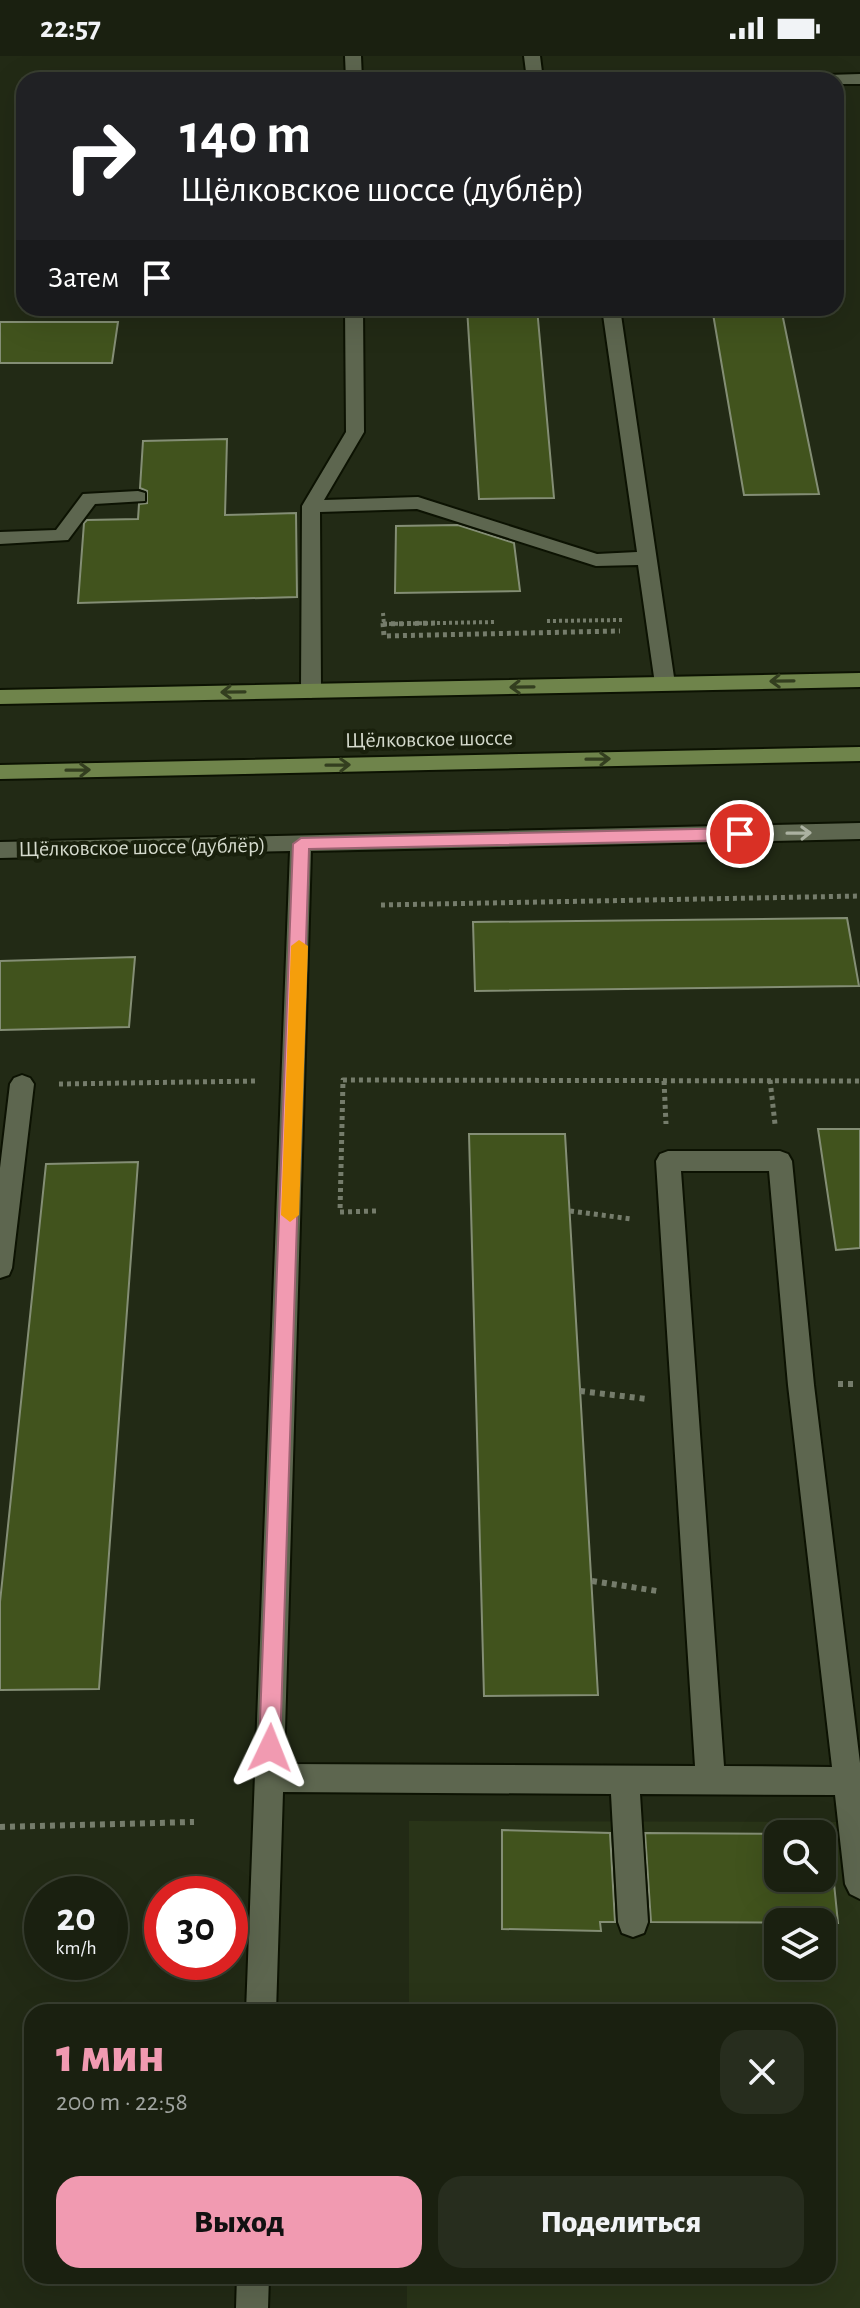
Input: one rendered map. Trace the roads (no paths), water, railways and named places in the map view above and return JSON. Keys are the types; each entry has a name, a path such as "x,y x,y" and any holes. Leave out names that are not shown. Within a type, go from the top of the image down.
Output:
{"main road":[{"path":"0,697 860,680"},
{"name":"Щёлковское шоссе","path":"0,772 860,754"}],"street":[{"path":"311,691 311,506 355,432 354,316"},
{"path":"612,316 665,684"},
{"path":"0,538 61,536 90,498 138,497"},
{"path":"311,506 418,503 596,560 647,558"},
{"name":"Щёлковское шоссе (дублёр)","path":"0,850 860,831"},
{"path":"261,2004 301,844"},
{"path":"0,1268 22,1084"},
{"path":"710,1778 668,1161 780,1161 853,1781 860,1884"},
{"path":"269,1778 853,1781"},
{"path":"625,1778 633,1922"},
{"path":"252,2308 253,2284"}]}
